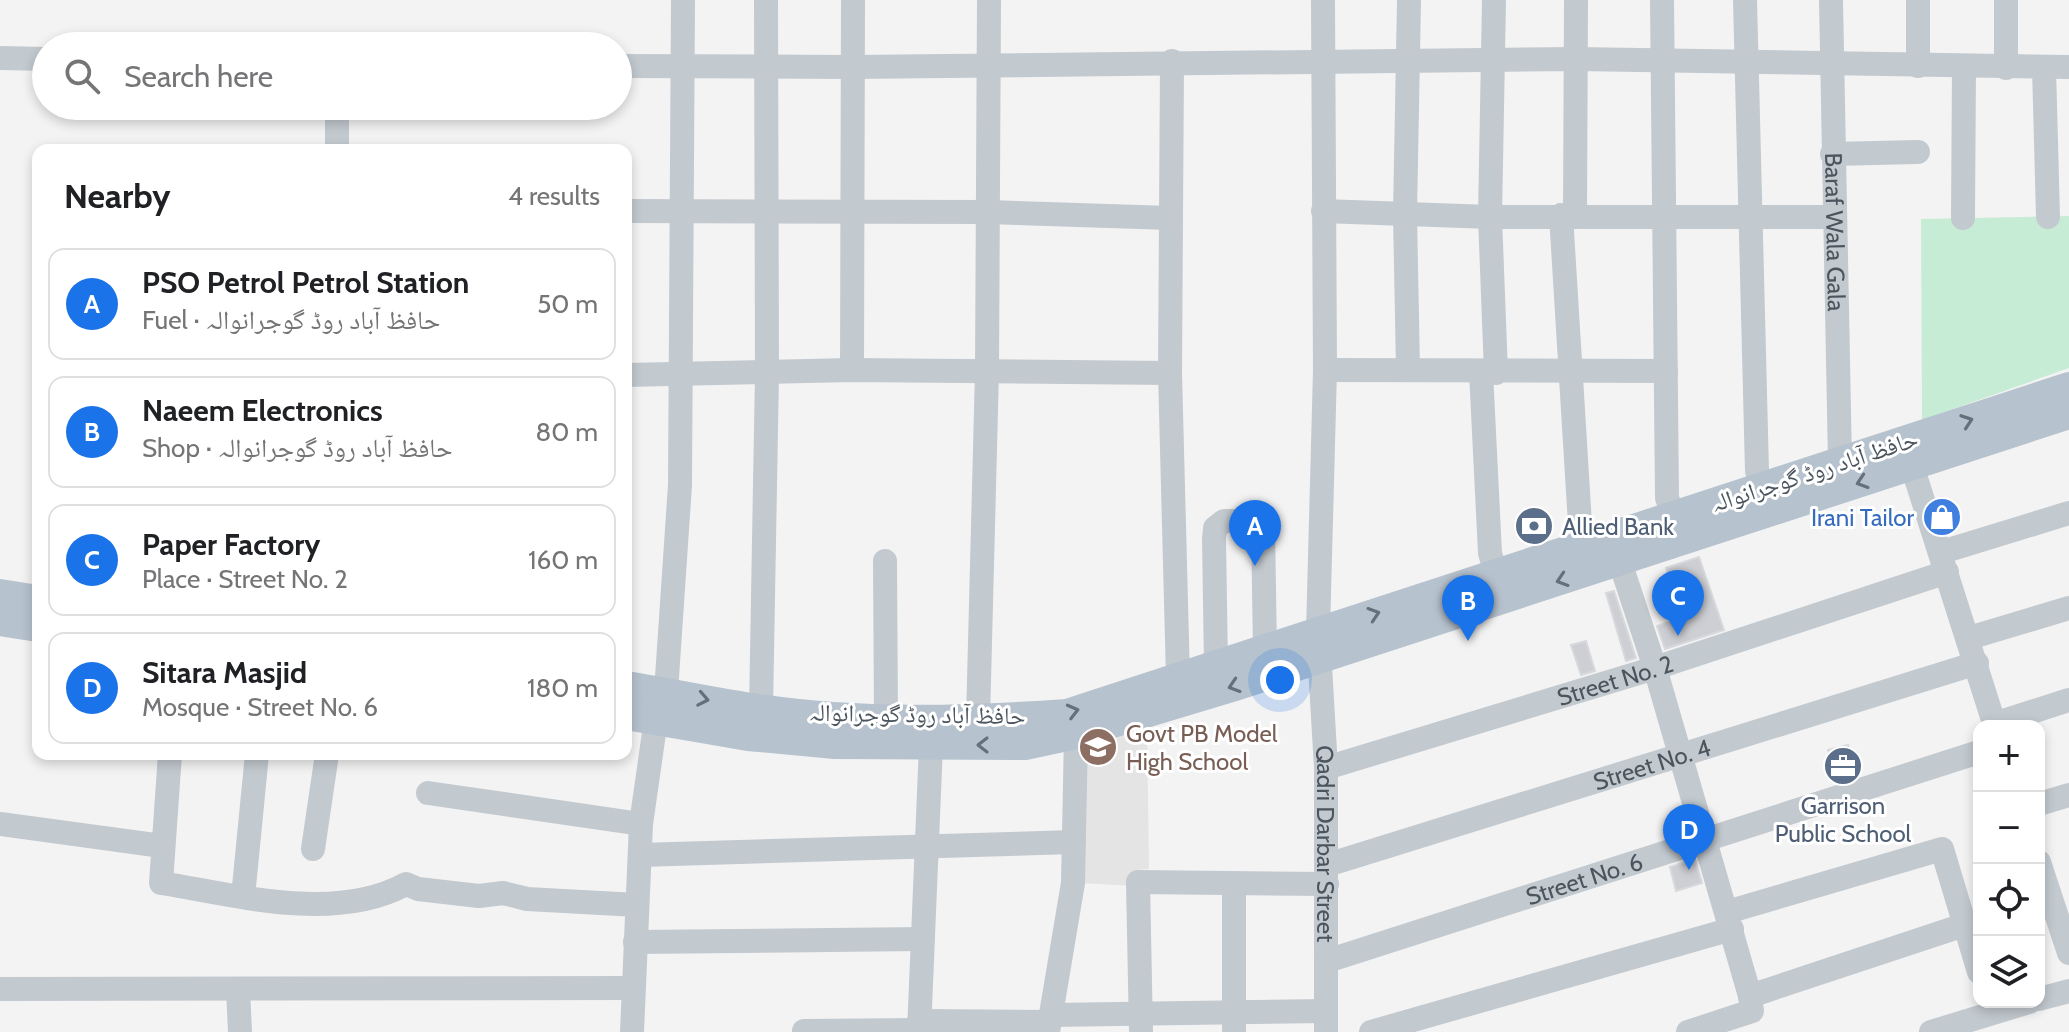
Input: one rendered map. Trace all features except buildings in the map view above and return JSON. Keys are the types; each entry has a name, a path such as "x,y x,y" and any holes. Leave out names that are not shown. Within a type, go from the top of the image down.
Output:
{"main road":[{"name":"حافظ آباد روڈ گوجرانوالہ","path":"632,692 649,709 748,736 835,744 1025,745 1076,734 1320,645 1496,574 2069,387"},
{"name":"حافظ آباد روڈ گوجرانوالہ","path":"649,709 761,710 978,720 1067,714 1265,651 1320,645 1620,562 2069,414"},
{"path":"0,594 32,599"},
{"path":"0,621 32,626"}],"street":[{"path":"632,1032 649,709 680,485 683,0"},
{"path":"761,710 767,373 764,211 766,0"},
{"path":"852,370 853,0"},
{"path":"978,720 987,371 989,0"},
{"name":"Qadri Darbar Street","path":"1323,0 1325,370 1320,645 1326,768 1326,1021"},
{"path":"1408,369 1405,214 1409,0"},
{"path":"1494,0 1489,372 1490,553 1496,574"},
{"path":"1576,0 1568,215 1568,370 1580,524 1585,545"},
{"path":"1662,0 1667,498 1674,516"},
{"path":"1745,0 1757,471 1761,486"},
{"name":"Baraf Wala Gala","path":"1831,0 1840,463"},
{"path":"1918,0 1918,66"},
{"path":"2006,0 2006,68"},
{"path":"0,58 32,59"},
{"path":"632,66 852,67 1172,61 1576,59 2069,67"},
{"path":"1172,61 1170,373 1178,678"},
{"path":"1963,218 1964,67"},
{"path":"2044,67 2057,135 2048,217"},
{"path":"337,120 337,144"},
{"path":"1832,154 1918,152"},
{"path":"632,211 988,212 1170,218"},
{"path":"1323,211 1490,217 1834,217"},
{"path":"632,375 852,370 1170,373"},
{"path":"1325,370 1666,371"},
{"path":"1912,466 1994,720"},
{"name":"Street No. 2","path":"1326,768 1655,668 2069,513"},
{"path":"1216,666 1214,539 1215,528 1224,521 1255,521 1263,528 1265,651"},
{"path":"885,561 886,718"},
{"path":"1620,562 1655,668 1750,996 1752,1011 1716,1027 1688,1032"},
{"path":"1969,638 2069,608"},
{"name":"Street No. 4","path":"1141,1024 1138,882 1234,885 1327,874 1977,663"},
{"path":"2010,720 2069,700"},
{"path":"1050,1023 1073,883 1076,734"},
{"path":"919,1027 931,745"},
{"name":"Street No. 6","path":"1327,961 1973,754"},
{"path":"169,760 161,883 243,897 327,903 385,896 406,884 418,889 479,896 503,893 527,899 637,905"},
{"path":"243,897 256,760"},
{"path":"313,849 326,760"},
{"path":"428,793 641,824"},
{"path":"2045,802 2069,795"},
{"path":"0,824 162,846"},
{"path":"640,855 1074,842"},
{"path":"1371,1032 1730,920 1942,849 1973,953"},
{"path":"2040,864 2059,893 2069,953"},
{"path":"1234,885 1234,1021"},
{"path":"1750,996 1964,925"},
{"path":"635,942 923,939"},
{"path":"0,989 632,988"},
{"path":"238,989 240,1032"},
{"path":"2045,997 2069,991"},
{"path":"1931,1032 2012,1008"},
{"path":"804,1031 1050,1023 1326,1021"}],"shaded area":[{"path":"1147,724 1149,869 1135,870 1133,886 1080,883 1080,742"}],"green space":[{"path":"2069,216 2069,368 1922,420 1921,219"}],"place":[{"name":"Irani Tailor","path":"1942,517"},
{"name":"Allied Bank","path":"1534,526"},
{"name":"PSO Petrol Petrol Station","path":"1255,566"},
{"name":"Paper Factory","path":"1678,636"},
{"name":"Naeem Electronics","path":"1468,641"},
{"name":"Govt PB Model High School","path":"1098,747"},
{"name":"Garrison Public School","path":"1843,766"},
{"name":"Sitara Masjid","path":"1689,870"}]}
